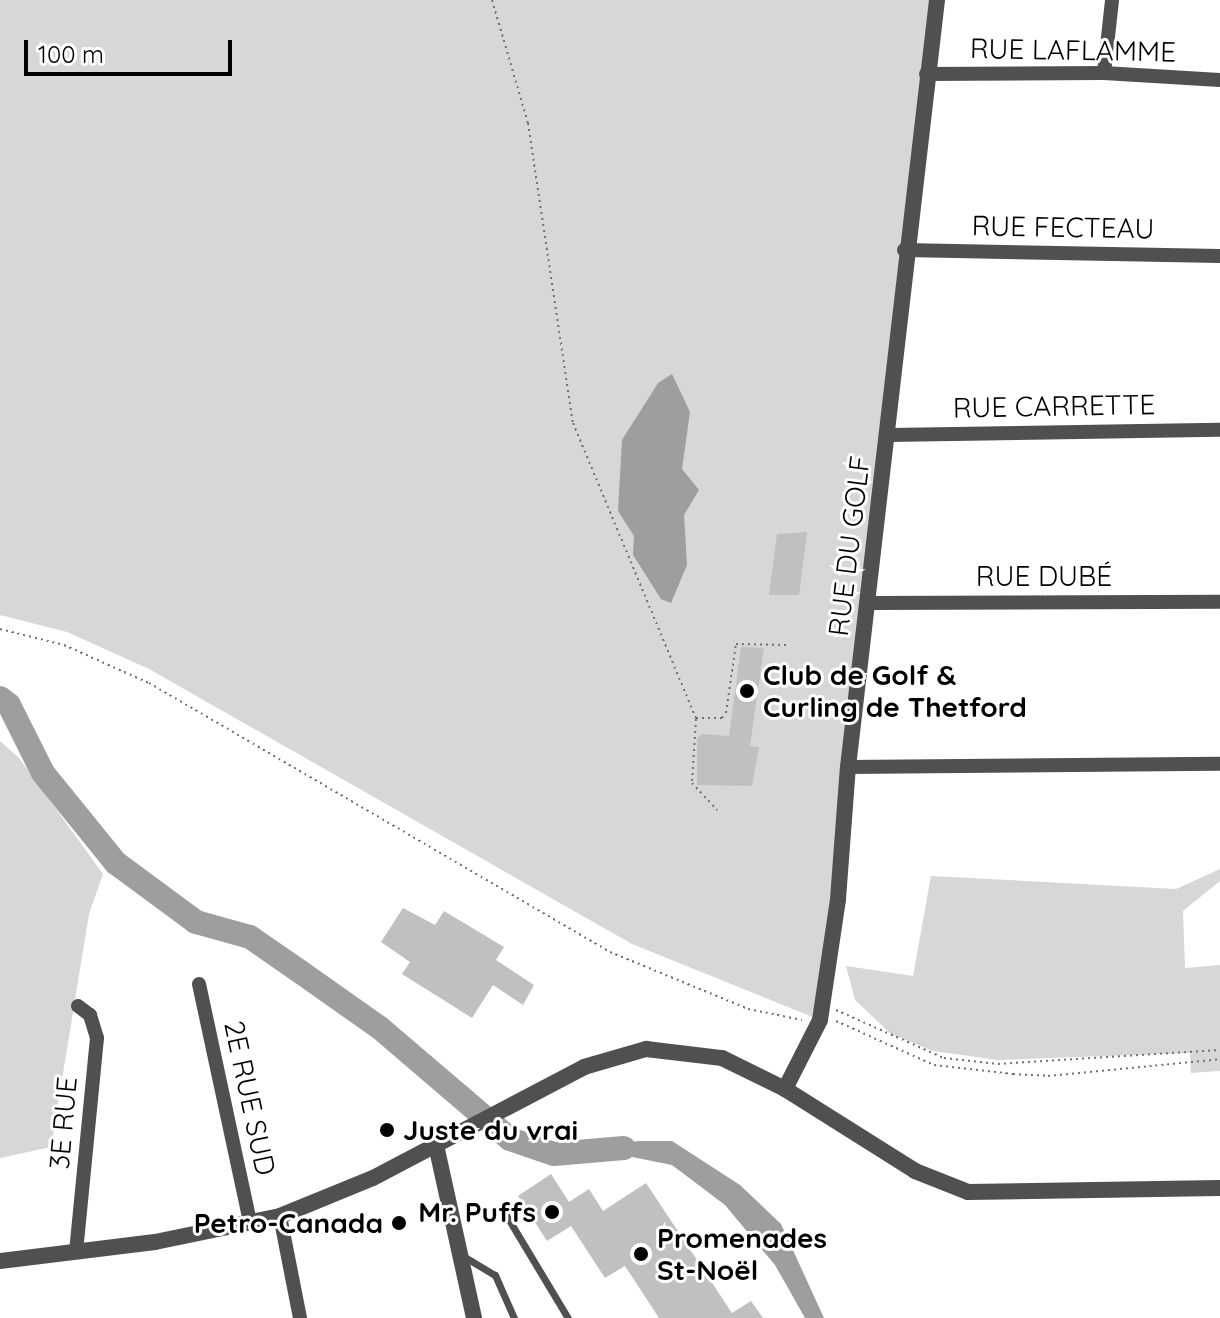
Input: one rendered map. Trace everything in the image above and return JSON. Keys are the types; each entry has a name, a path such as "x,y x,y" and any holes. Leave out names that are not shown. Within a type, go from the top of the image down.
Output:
{"street":[{"name":"RUE DU GOLF","path":"785,1089 821,1012 838,899 848,767 889,435 904,250 937,0"},
{"path":"1104,73 1112,0"},
{"name":"RUE LAFLAMME","path":"926,74 1104,73 1220,80"},
{"name":"RUE FECTEAU","path":"904,250 1220,256"},
{"name":"RUE CARRETTE","path":"889,435 1220,430"},
{"name":"RUE DUBÉ","path":"869,603 1220,602"},
{"path":"848,767 1220,764"},
{"name":"2E RUE SUD","path":"199,984 250,1222"},
{"name":"3E RUE","path":"76,1252 97,1038 90,1015 78,1006"},
{"path":"0,1261 76,1252 280,1216 325,1201 584,1067 646,1049 678,1048 722,1058 785,1089 915,1171 968,1192 1220,1188"},
{"path":"436,1145 474,1318"},
{"path":"280,1216 300,1318"}],"lane":[{"path":"503,1210 568,1318"},
{"path":"461,1255 495,1275 514,1318"}],"path":[{"path":"492,0 528,123 573,423 585,462 696,718 692,783 717,810"},
{"path":"0,629 64,645 149,683 610,952 748,1009 793,1021 821,1012 944,1058 1040,1064 1220,1050"},
{"path":"696,718 722,718 726,713 736,644 786,645"},
{"path":"821,1012 934,1065 1048,1076 1220,1059"}],"shaded area":[{"path":"0,0 937,0 820,1020 632,944 149,669 67,632 0,615"},
{"path":"672,374 690,412 682,469 699,490 684,515 687,565 671,603 661,599 633,555 634,536 618,511 622,440 658,383"},
{"path":"0,741 19,758 103,874 89,914 51,1147 0,1158"},
{"path":"1220,869 1220,881 1183,911 1185,968 1220,965 1220,1071 1191,1073 1190,1053 998,1060 933,1051 891,1034 855,1000 846,966 913,976 931,876 1176,889"},
{"path":"638,1141 672,1141 740,1185 781,1224 824,1318 805,1318 775,1265 725,1205 672,1165 592,1149"}],"building":[{"path":"807,532 799,595 769,595 777,534"},
{"name":"Club de Golf & Curling de Thetford","path":"741,647 764,648 750,746 759,747 752,786 697,785 697,739 702,734 729,736"},
{"path":"403,908 435,925 444,911 504,947 496,960 534,985 523,1005 493,985 472,1018 402,974 410,962 381,942"},
{"name":"Promenades St-Noël","path":"551,1174 569,1202 589,1189 603,1211 646,1183 732,1313 751,1301 763,1318 659,1318 625,1266 605,1278 571,1226 547,1241 518,1196"}],"waterway":[{"path":"0,698 9,705 43,773 116,863 196,922 250,937 380,1028 510,1139 554,1154 624,1148"}],"place":[{"name":"Club de Golf & Curling de Thetford","path":"747,691"},
{"name":"Juste du vrai","path":"387,1130"},
{"name":"Mr. Puffs","path":"552,1212"},
{"name":"Petro-Canada","path":"399,1223"},
{"name":"Promenades St-Noël","path":"641,1254"}]}
